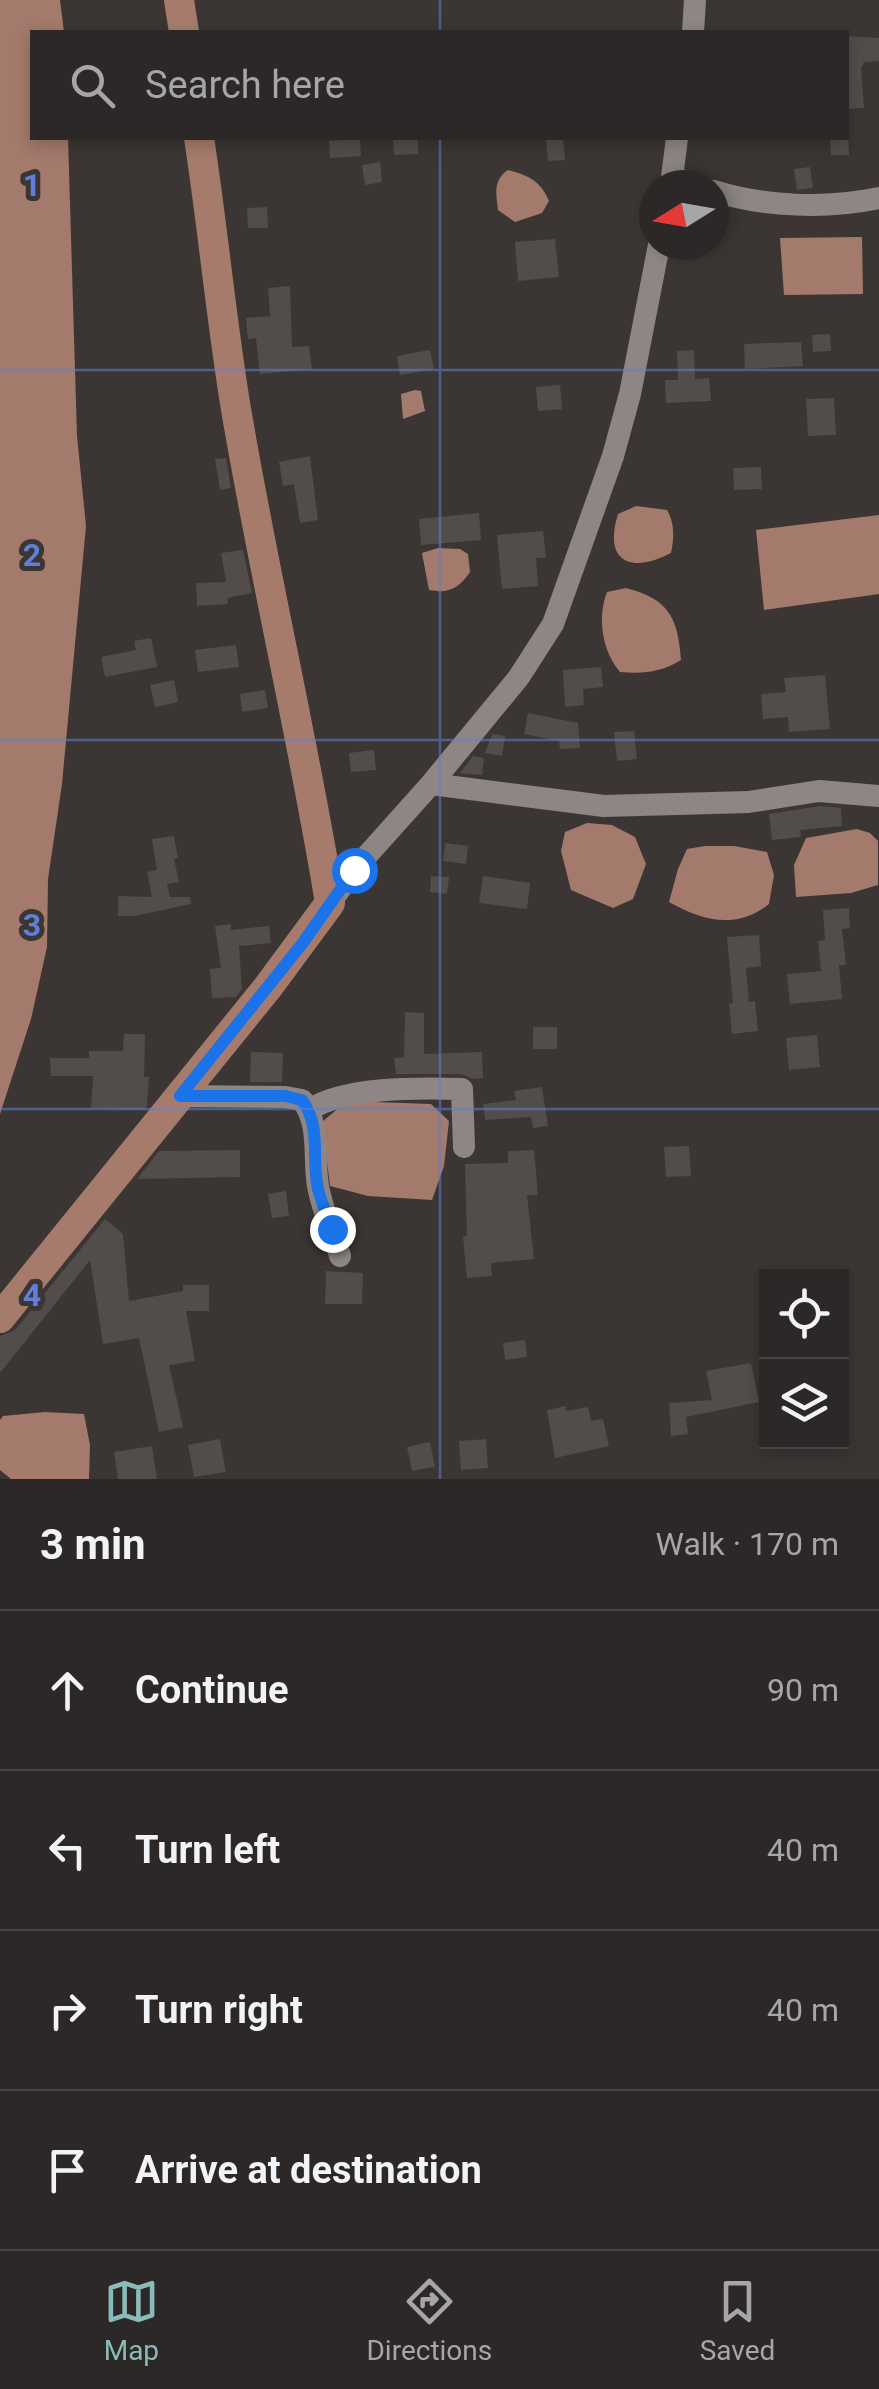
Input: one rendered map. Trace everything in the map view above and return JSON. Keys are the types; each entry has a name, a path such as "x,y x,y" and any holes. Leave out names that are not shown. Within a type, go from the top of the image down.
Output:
{"street":[{"path":"179,0 184,30"},
{"path":"692,30 695,0"},
{"path":"200,140 235,405 330,903"},
{"path":"673,170 678,140"},
{"path":"729,193 782,202 848,204 879,198"},
{"path":"0,1318 268,988 354,870 520,677 553,624 613,456 630,394 656,260"},
{"path":"431,784 604,806 748,802 820,791 879,796"},
{"path":"309,1110 321,1102 374,1092 462,1089 464,1147"},
{"path":"180,1096 285,1096 302,1100 315,1132 318,1189 340,1256"}],"shaded area":[{"path":"0,0 60,0 64,30 30,30 30,140 68,140 77,436 86,526 62,784 48,879 47,947 31,1019 0,1114"},
{"path":"508,170 528,177 542,188 549,201 542,213 515,222 498,210 498,183"},
{"path":"862,237 863,294 784,295 780,238"},
{"path":"421,391 425,411 403,419 401,394"},
{"path":"636,506 667,510 673,531 671,553 633,563 618,553 614,530 618,514"},
{"path":"879,515 879,594 764,610 756,530"},
{"path":"438,548 460,549 468,554 470,572 457,586 442,591 429,590 422,553"},
{"path":"626,588 652,598 668,612 677,633 681,660 652,671 620,672 605,644 602,613 607,592"},
{"path":"587,823 612,825 635,837 646,864 633,899 613,908 571,890 561,851 565,832"},
{"path":"857,829 878,841 878,885 851,893 796,897 794,865 806,838"},
{"path":"705,846 767,852 774,875 769,904 744,917 719,920 669,902 687,849"},
{"path":"347,1101 431,1104 449,1121 444,1166 432,1200 368,1196 330,1186 322,1122"},
{"path":"84,1414 90,1445 89,1479 11,1479 0,1470 3,1416"}],"building":[{"path":"849,36 879,38 879,61 864,62 861,68 864,108 849,109"},
{"path":"360,140 361,156 330,158 329,141"},
{"path":"393,140 418,140 418,154 394,155"},
{"path":"546,140 563,140 565,160 548,161"},
{"path":"830,140 848,140 849,155 831,155"},
{"path":"380,162 382,182 365,185 362,165"},
{"path":"810,167 813,188 797,190 794,169"},
{"path":"267,207 268,228 248,228 247,208"},
{"path":"555,239 559,277 518,281 515,242"},
{"path":"290,286 292,347 309,346 312,369 260,374 256,338 248,339 246,318 270,316 268,288"},
{"path":"830,334 831,351 813,352 812,335"},
{"path":"801,342 803,366 745,369 744,344"},
{"path":"430,350 434,369 400,375 397,356"},
{"path":"694,350 695,379 709,378 711,401 666,403 665,380 678,380 677,351"},
{"path":"560,385 562,409 538,411 536,387"},
{"path":"834,398 836,435 808,436 806,399"},
{"path":"310,456 318,520 300,523 294,484 283,486 279,462"},
{"path":"226,458 231,488 220,490 215,459"},
{"path":"761,467 762,489 734,490 733,468"},
{"path":"479,513 481,540 421,545 419,519"},
{"path":"543,531 546,558 536,558 538,586 502,589 497,535"},
{"path":"243,550 252,593 227,598 228,604 197,606 196,583 226,582 221,553"},
{"path":"151,638 157,667 105,677 101,657 136,650 134,641"},
{"path":"236,645 239,667 198,672 195,650"},
{"path":"601,667 603,687 583,689 584,705 565,707 563,670"},
{"path":"825,675 830,729 789,732 788,717 763,719 761,694 786,692 784,678"},
{"path":"174,680 178,702 155,707 150,685"},
{"path":"265,690 268,708 242,712 240,694"},
{"path":"528,713 578,723 580,748 560,749 559,741 524,734"},
{"path":"634,731 637,759 617,761 614,732"},
{"path":"492,734 505,736 502,756 485,753"},
{"path":"374,750 376,770 351,772 349,753"},
{"path":"473,756 484,758 482,775 460,773"},
{"path":"820,806 841,808 842,826 800,830 801,837 772,840 769,814"},
{"path":"174,836 179,882 167,884 170,897 190,897 191,904 118,916 118,896 152,897 147,872 157,870 152,839"},
{"path":"445,843 468,846 466,864 443,861"},
{"path":"431,876 449,877 447,894 430,892"},
{"path":"483,876 530,883 527,909 479,903"},
{"path":"849,908 850,928 842,929 846,965 839,965 842,999 790,1004 787,974 821,971 818,941 825,940 823,910"},
{"path":"231,924 231,930 269,926 271,943 239,946 242,989 236,997 212,998 210,969 221,968 215,926"},
{"path":"759,935 761,966 746,968 749,1002 755,1001 758,1031 732,1034 727,937"},
{"path":"405,1012 424,1013 424,1054 482,1052 483,1078 472,1079 462,1074 396,1074 394,1058 404,1057"},
{"path":"533,1027 557,1027 557,1049 533,1049"},
{"path":"124,1034 145,1034 144,1077 149,1077 144,1110 91,1108 93,1076 51,1076 50,1058 89,1058 89,1051 123,1051"},
{"path":"817,1035 820,1067 789,1070 786,1038"},
{"path":"251,1052 283,1053 282,1082 250,1082"},
{"path":"542,1087 548,1126 533,1128 531,1117 485,1120 483,1104 516,1100 514,1091"},
{"path":"689,1146 691,1176 666,1177 664,1147"},
{"path":"240,1150 240,1177 137,1179 159,1151"},
{"path":"534,1150 538,1195 527,1195 534,1259 491,1263 492,1276 467,1278 463,1237 467,1236 465,1164 508,1163 508,1151"},
{"path":"286,1191 289,1216 272,1218 268,1194"},
{"path":"105,1219 123,1234 129,1301 183,1291 183,1285 209,1285 209,1311 186,1311 195,1361 169,1365 183,1427 159,1432 139,1338 103,1344 90,1260 0,1373 0,1336 15,1330"},
{"path":"326,1271 363,1273 362,1304 325,1304"},
{"path":"525,1340 527,1357 505,1360 503,1343"},
{"path":"751,1363 759,1402 686,1417 688,1434 671,1436 669,1403 712,1400 706,1371"},
{"path":"566,1406 566,1411 588,1407 591,1421 603,1419 609,1446 555,1458 547,1410"},
{"path":"220,1439 226,1472 194,1477 188,1445"},
{"path":"486,1439 488,1468 461,1470 459,1441"},
{"path":"430,1442 435,1467 412,1471 407,1447"},
{"path":"152,1446 157,1479 118,1479 114,1452"}],"route":[{"path":"332,1229 318,1189 315,1132 302,1100 285,1096 180,1096 302,944 354,870"}]}
